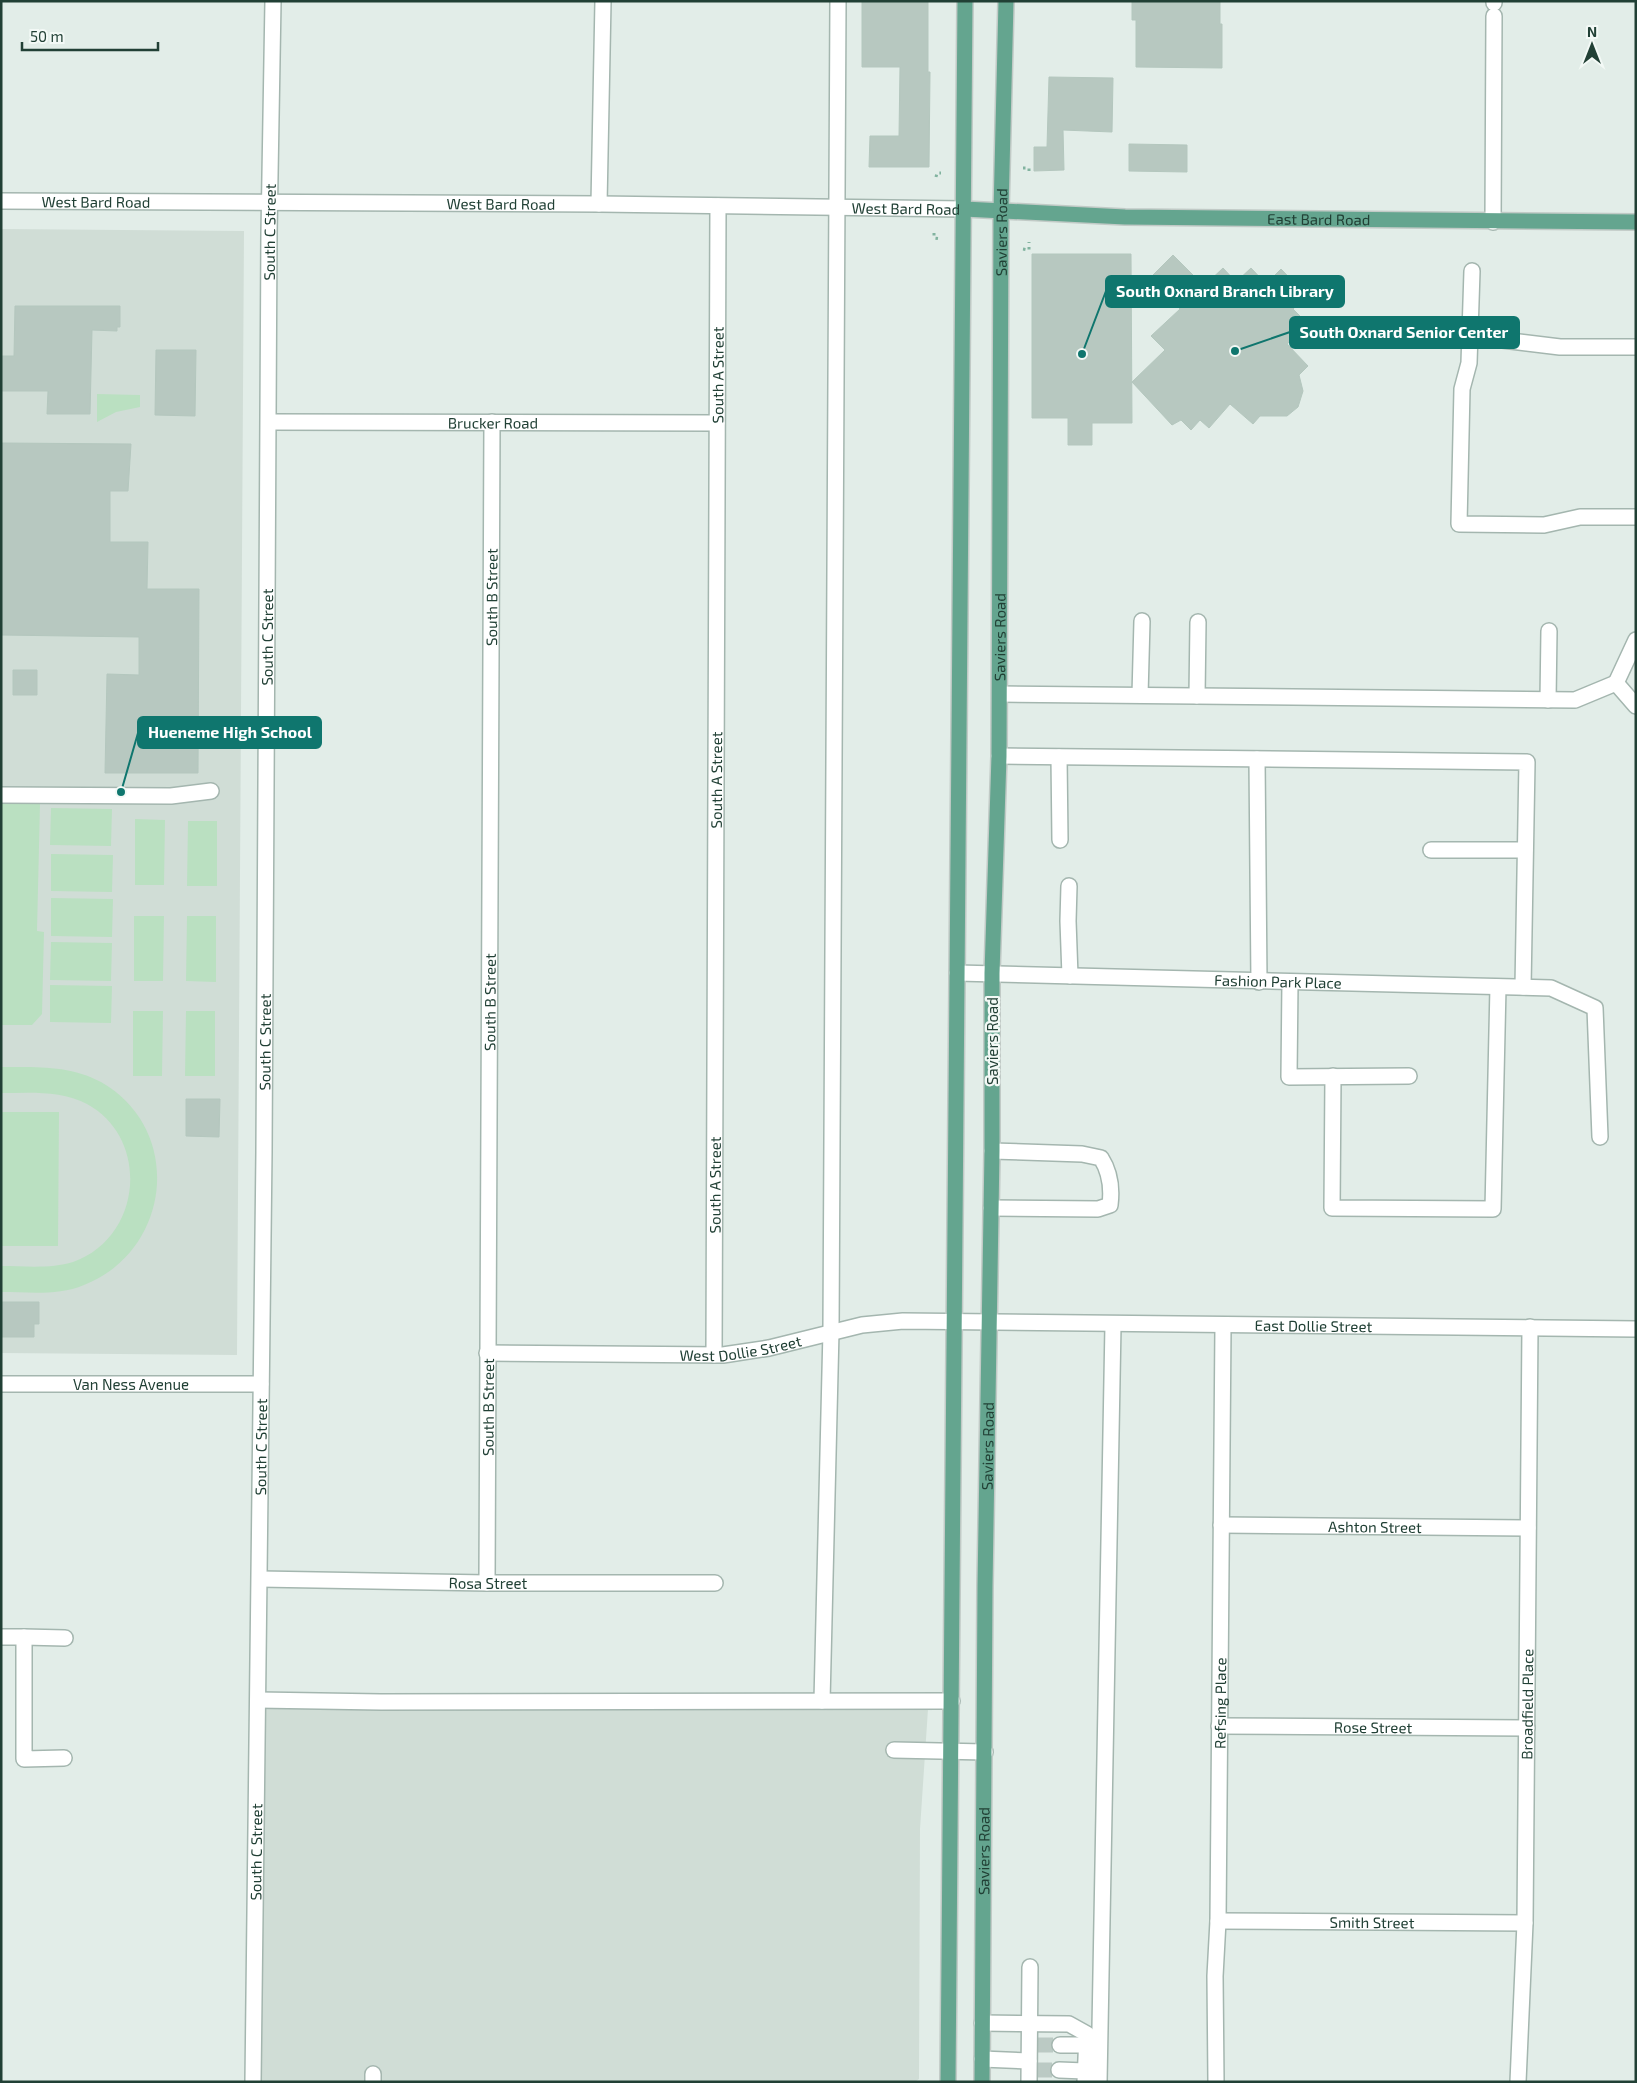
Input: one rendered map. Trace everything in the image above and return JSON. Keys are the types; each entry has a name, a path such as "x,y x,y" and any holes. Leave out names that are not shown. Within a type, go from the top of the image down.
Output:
{"main road":[{"path":"948,2082 965,1"},
{"name":"Saviers Road","path":"982,2082 985,1586 992,1151 992,973 1000,756 1001,212 1006,1"},
{"name":"West Bard Road","path":"964,209 1001,212"},
{"name":"East Bard Road","path":"1001,212 1124,217 1636,222"}],"street":[{"name":"South C Street","path":"253,2082 260,1580 273,1"},
{"path":"599,204 602,1"},
{"path":"822,1700 830,1331 838,1"},
{"path":"1493,222 1494,7"},
{"name":"West Bard Road","path":"1,201 270,204 599,204 964,209"},
{"name":"South A Street","path":"714,1355 718,206"},
{"path":"1472,270 1468,363 1462,390 1459,524 1544,525 1580,517 1636,517"},
{"path":"1470,336 1560,347 1636,347"},
{"name":"Brucker Road","path":"269,422 717,422"},
{"name":"South B Street","path":"487,1583 492,422"},
{"path":"1140,695 1142,621"},
{"path":"1197,696 1198,622"},
{"path":"1548,700 1549,631"},
{"path":"1000,694 1575,700 1616,683 1636,640"},
{"path":"1616,683 1636,706"},
{"path":"1000,756 1526,762 1524,987"},
{"path":"1059,756 1060,840"},
{"path":"1258,759 1259,982"},
{"path":"1,795 171,796 211,791"},
{"path":"1431,850 1525,850"},
{"path":"1069,886 1070,976"},
{"name":"Fashion Park Place","path":"957,973 1551,988 1595,1008 1600,1137"},
{"path":"1290,982 1290,1076 1409,1076"},
{"path":"1333,1076 1332,1208 1494,1209 1498,987"},
{"path":"991,1208 1098,1209 1110,1206 1111,1194 1107,1167 1101,1158 1082,1154 992,1151"},
{"name":"West Dollie Street","path":"487,1353 714,1355 769,1348 830,1331 862,1325 990,1322"},
{"name":"East Dollie Street","path":"990,1322 1114,1325 1636,1328"},
{"path":"1060,2070 1085,2076 1091,2052 1114,1325"},
{"name":"Refsing Place","path":"1216,2082 1215,1976 1218,1921 1223,1326"},
{"name":"Broadfield Place","path":"1518,2082 1525,1923 1530,1327"},
{"name":"Van Ness Avenue","path":"1,1384 261,1384"},
{"name":"Ashton Street","path":"1221,1526 1528,1528"},
{"name":"Rosa Street","path":"260,1580 714,1583"},
{"path":"1,1637 65,1638"},
{"path":"24,1637 24,1759 64,1758"},
{"path":"258,1700 381,1702 952,1701"},
{"name":"Rose Street","path":"1219,1726 1526,1728"},
{"path":"894,1750 985,1752"},
{"name":"Smith Street","path":"1218,1921 1525,1923"},
{"path":"982,2059 1031,2071 1034,2045 1030,2024 1030,1966"},
{"path":"982,2023 1069,2024 1087,2034 1099,2082"},
{"path":"1060,2045 1091,2052"}],"path":[{"path":"1023,168 1029,168 1029,174"},
{"path":"936,177 937,173 942,173"},
{"path":"934,233 934,238 941,239"},
{"path":"1023,249 1029,250 1029,242"}],"shaded area":[{"path":"1,229 244,231 237,1355 1,1353"},
{"path":"258,1700 822,1701 928,1709 920,1829 919,2079 915,2082 253,2082"}],"green space":[{"path":"97,394 140,395 140,407 116,412 97,422"},
{"path":"1,804 40,804 37,931 44,932 42,1014 32,1025 1,1025"},
{"path":"51,808 112,809 111,846 50,845"},
{"path":"135,819 165,820 164,885 135,885"},
{"path":"188,821 217,821 217,886 187,886"},
{"path":"51,854 113,855 112,892 51,891"},
{"path":"51,898 113,899 112,937 51,936"},
{"path":"134,916 164,916 163,981 134,981"},
{"path":"187,916 216,916 216,982 186,981"},
{"path":"51,942 112,943 111,981 50,980"},
{"path":"50,985 112,986 111,1023 50,1022"},
{"path":"133,1011 163,1011 162,1076 133,1076"},
{"path":"186,1011 215,1011 215,1076 185,1076"},
{"path":"1,1067 52,1068 89,1076 101,1082 128,1103 146,1129 155,1158 157,1189 150,1218 135,1246 113,1268 84,1285 53,1292 1,1292 1,1266 65,1264 96,1250 113,1232 125,1211 130,1187 129,1163 122,1140 108,1120 87,1104 67,1096 45,1093 1,1093"},
{"path":"1,1112 59,1112 58,1246 1,1246"}],"building":[{"path":"862,1 928,1 928,72 930,72 929,167 869,167 870,136 899,136 900,67 862,67"},
{"path":"1132,1 1220,1 1222,68 1136,67 1136,20 1132,20"},
{"path":"1049,77 1113,78 1112,132 1063,130 1064,170 1034,171 1034,147 1047,147"},
{"path":"1129,144 1187,145 1187,172 1129,171"},
{"path":"1032,254 1131,254 1132,423 1092,423 1092,445 1068,445 1068,418 1032,418"},
{"path":"1173,255 1204,286 1223,268 1236,282 1251,268 1266,284 1281,269 1307,296 1293,309 1308,324 1287,344 1308,366 1299,375 1303,391 1298,407 1287,416 1260,416 1253,424 1230,404 1209,428 1200,420 1191,430 1181,420 1172,425 1132,382 1165,350 1151,336 1180,309 1150,278"},
{"path":"15,306 120,306 120,327 117,327 117,331 92,330 90,414 47,414 48,391 1,391 1,356 14,356"},
{"path":"156,350 196,350 195,416 155,415"},
{"path":"1,443 131,444 128,491 110,491 110,542 148,542 147,589 199,589 198,773 105,773 107,674 139,675 139,637 1,635"},
{"path":"13,670 37,670 37,695 13,695"},
{"path":"186,1099 220,1099 219,1137 186,1136"},
{"path":"1,1302 39,1302 39,1324 34,1324 34,1337 1,1337"}],"tunnel":[{"path":"1038,2045 1060,2045"},
{"path":"1037,2070 1059,2070"}],"place":[{"name":"South Oxnard Senior Center","path":"1235,351"},
{"name":"South Oxnard Branch Library","path":"1082,354"},
{"name":"Hueneme High School","path":"121,792"}]}
